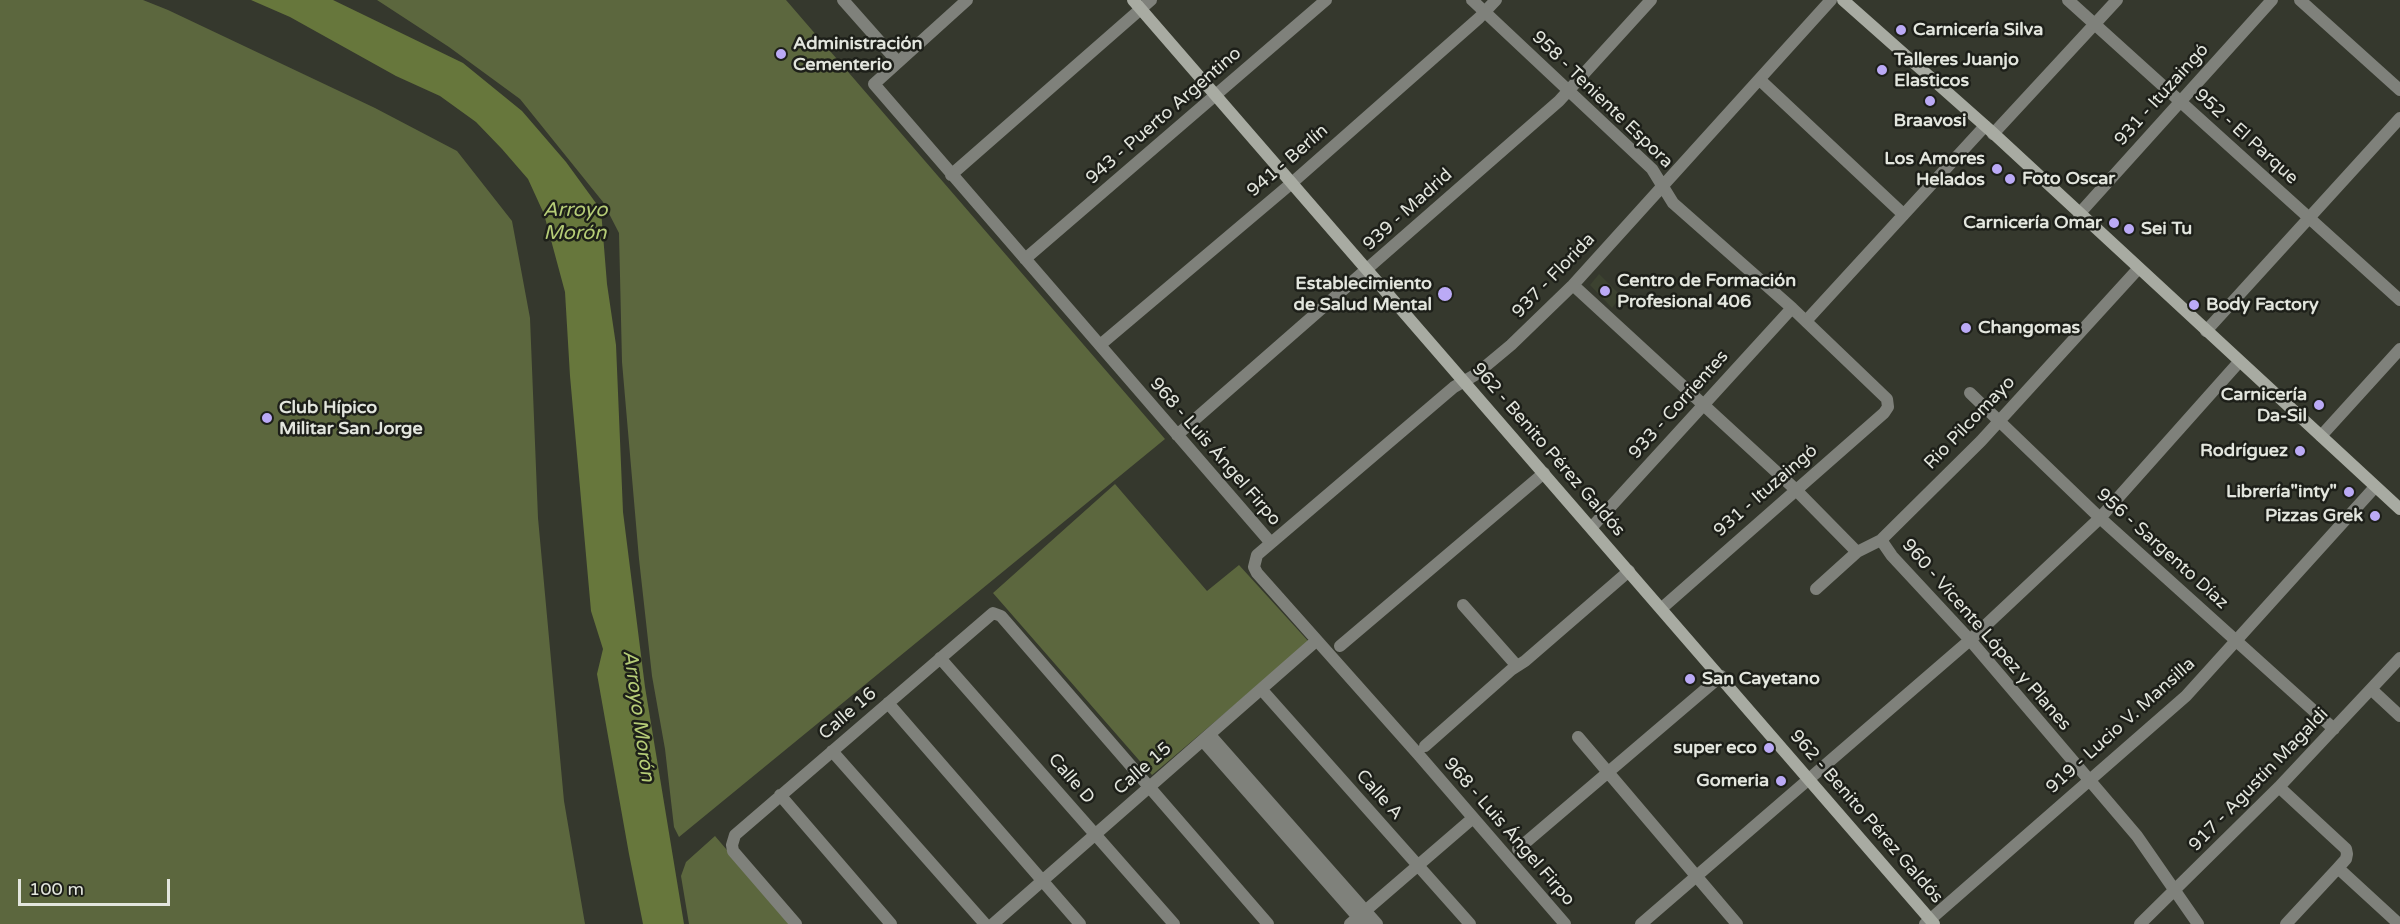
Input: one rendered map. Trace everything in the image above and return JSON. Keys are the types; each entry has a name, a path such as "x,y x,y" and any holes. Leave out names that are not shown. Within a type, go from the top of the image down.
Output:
{"main road":[{"path":"1843,0 1989,130 2400,509"},
{"name":"962 - Benito Pérez Galdós","path":"1137,4 1810,779 1930,922"}],"street":[{"path":"843,0 897,61 967,0"},
{"path":"951,175 1137,4 1151,0"},
{"name":"943 - Puerto Argentino","path":"1025,259 1326,0"},
{"name":"958 - Teniente Espora","path":"1472,0 1652,169 1673,203 1792,308 1887,399"},
{"name":"941 - Berlín","path":"1100,345 1293,182 1486,12 1496,0"},
{"name":"939 - Madrid","path":"1177,435 1368,270 1568,91 1651,0"},
{"name":"937 - Florida","path":"1271,543 1454,387 1495,359 1573,285 1831,0"},
{"name":"952 - El Parque","path":"2068,0 2400,300"},
{"path":"1806,321 1903,214 2117,0"},
{"name":"931 - Ituzaingó","path":"2079,214 2272,0"},
{"path":"2300,0 2400,90"},
{"name":"968 - Luis Ángel Firpo","path":"897,61 874,84 1271,543 1257,555 1254,567 1257,573 1565,924"},
{"path":"1760,80 1903,214"},
{"path":"2206,331 2400,118"},
{"name":"Rio Pilcomayo","path":"1816,589 1857,552 1881,540 1998,422 2138,269"},
{"path":"1573,285 1796,489 1857,552"},
{"name":"933 - Corrientes","path":"1592,527 1792,308"},
{"path":"2321,436 2400,349"},
{"path":"1641,924 1970,640 2100,518 2239,362"},
{"name":"956 - Sargento Díaz","path":"1970,393 2100,518 2334,729"},
{"name":"931 - Ituzaingó","path":"1662,608 1884,413 1888,407 1887,399"},
{"path":"1340,646 1544,473"},
{"name":"919 - Lucio V. Mansilla","path":"1930,922 2088,780 2186,696 2375,487"},
{"name":"960 - Vicente López y Planes","path":"1881,540 1892,556 1970,640 2138,836 2198,924"},
{"path":"1425,746 1629,571"},
{"path":"1463,605 1517,666"},
{"name":"Calle 16","path":"796,924 733,851 735,835 993,614 1001,616 1148,787"},
{"name":"Calle 15","path":"993,924 1316,641"},
{"name":"Calle D","path":"940,658 1174,924"},
{"name":"917 - Agustín Magaldi","path":"2140,924 2279,787 2400,658"},
{"path":"1518,849 1721,676"},
{"name":"Calle A","path":"1262,690 1470,924"},
{"path":"2372,690 2400,716"},
{"path":"888,703 1080,924"},
{"path":"1578,737 1737,924"},
{"path":"1206,738 1359,919 1377,924"},
{"path":"832,751 985,924"},
{"path":"1148,787 1268,924"},
{"path":"2279,787 2346,849 2346,859 2286,924"},
{"path":"780,795 891,924"},
{"path":"1359,919 1473,818"},
{"path":"2338,868 2399,921"}],"shaded area":[{"name":"Club Hípico Militar San Jorge","path":"0,0 143,0 168,10 375,108 457,151 512,221 530,318 538,518 564,801 585,924 0,924"},
{"path":"377,0 786,0 1165,439 679,837 674,827 665,749 652,676 639,559 622,362 619,233 603,202 520,99 449,47"},
{"name":"Centro de Formación Profesional 406","path":"1599,274 1621,296 1612,308 1590,285"},
{"path":"1115,484 1207,591 1239,565 1309,642 1152,775 993,593"},
{"path":"715,836 790,924 689,924 681,876 686,862"}],"water":[{"name":"Arroyo Morón","path":"251,0 333,0 463,63 522,111 566,162 601,210 607,284 616,345 623,512 645,687 684,924 643,924 597,674 603,649 591,611 570,376 565,292 544,214 528,179 476,122 440,96 396,76 290,17"}],"place":[{"name":"Carnicería Silva","path":"1901,30"},
{"name":"Administración Cementerio","path":"781,54"},
{"name":"Talleres Juanjo Elasticos","path":"1882,70"},
{"name":"Braavosi","path":"1930,101"},
{"name":"Los Amores Helados","path":"1997,169"},
{"name":"Foto Oscar","path":"2010,179"},
{"name":"Carnicería Omar","path":"2114,223"},
{"name":"Sei Tu","path":"2129,229"},
{"name":"Centro de Formación Profesional 406","path":"1605,291"},
{"name":"Establecimiento de Salud Mental","path":"1445,294"},
{"name":"Body Factory","path":"2194,305"},
{"name":"Changomas","path":"1966,328"},
{"name":"Carnicería Da-Sil","path":"2319,405"},
{"name":"Club Hípico Militar San Jorge","path":"267,418"},
{"name":"Rodríguez","path":"2300,451"},
{"name":"Librería\"inty\"","path":"2349,492"},
{"name":"Pizzas Grek","path":"2375,516"},
{"name":"San Cayetano","path":"1690,679"},
{"name":"super eco","path":"1769,748"},
{"name":"Gomeria","path":"1781,781"}]}
